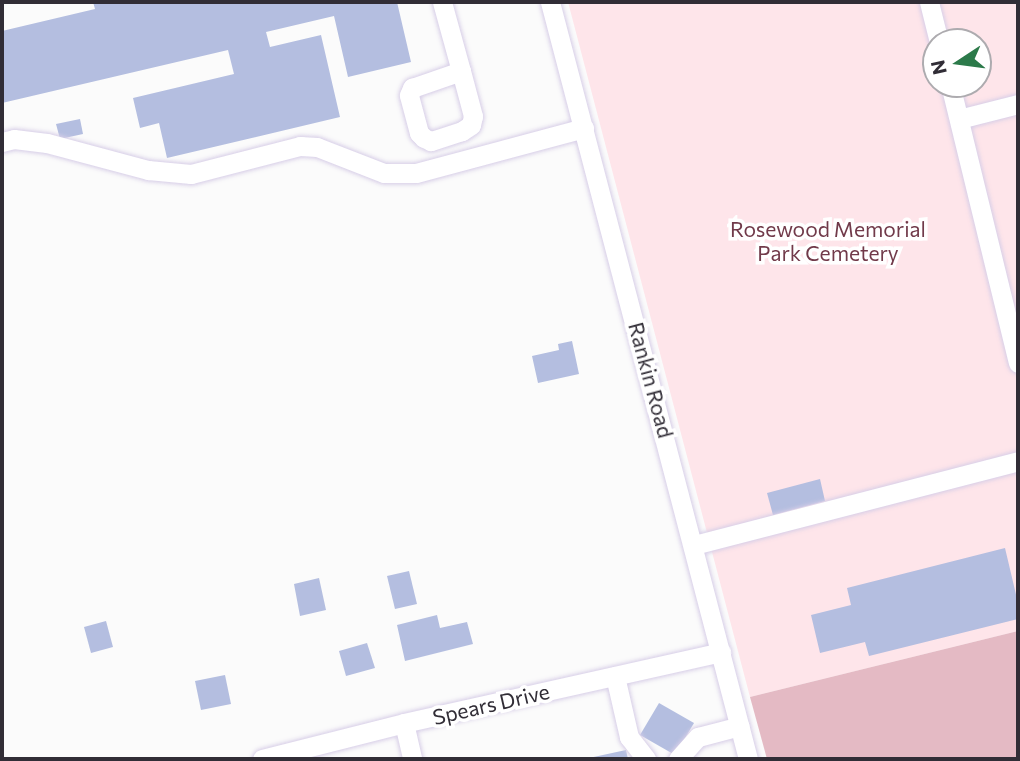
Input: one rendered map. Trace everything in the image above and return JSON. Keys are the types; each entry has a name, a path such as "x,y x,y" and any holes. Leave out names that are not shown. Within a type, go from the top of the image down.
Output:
{"street":[{"path":"442,2 473,116 471,125 479,156"},
{"name":"Rankin Road","path":"550,2 748,759"},
{"path":"929,2 936,28"},
{"path":"461,71 420,83 412,88 409,95 419,133 424,138 431,141 471,125"},
{"path":"954,98 1018,363"},
{"path":"959,119 1018,104"},
{"path":"2,142 14,139 47,142 148,170 191,174 300,146 317,148 384,173 416,173 584,128"},
{"path":"694,545 1018,461"},
{"name":"Spears Drive","path":"262,759 404,723 721,652"},
{"path":"615,676 629,737 646,759"},
{"path":"404,723 412,759"},
{"path":"678,759 698,737 740,726"}],"green space":[{"name":"Rosewood Memorial Park Cemetery","path":"568,2 1018,2 1018,631 750,697"}],"shaded area":[{"path":"1018,631 1018,759 767,759 750,697"}],"building":[{"path":"93,2 397,2 411,62 348,77 334,16 266,32 270,47 321,35 340,117 167,158 159,123 140,128 133,98 234,74 228,50 2,103 2,31 95,9"},
{"path":"80,119 83,134 60,139 56,124"},
{"path":"572,341 579,374 538,383 532,356 559,350 558,344"},
{"path":"820,479 825,501 773,515 767,493"},
{"path":"1005,548 1018,603 1018,619 869,656 865,642 820,653 811,615 851,605 847,588"},
{"path":"409,571 417,604 395,609 387,576"},
{"path":"319,578 326,610 300,616 294,584"},
{"path":"437,615 440,628 467,622 473,644 405,661 397,625"},
{"path":"106,621 113,647 91,653 84,627"},
{"path":"367,643 375,668 346,676 339,651"},
{"path":"225,675 231,704 201,710 195,681"},
{"path":"659,703 694,723 675,755 640,735"},
{"path":"626,750 628,759 589,759 589,758"}]}
